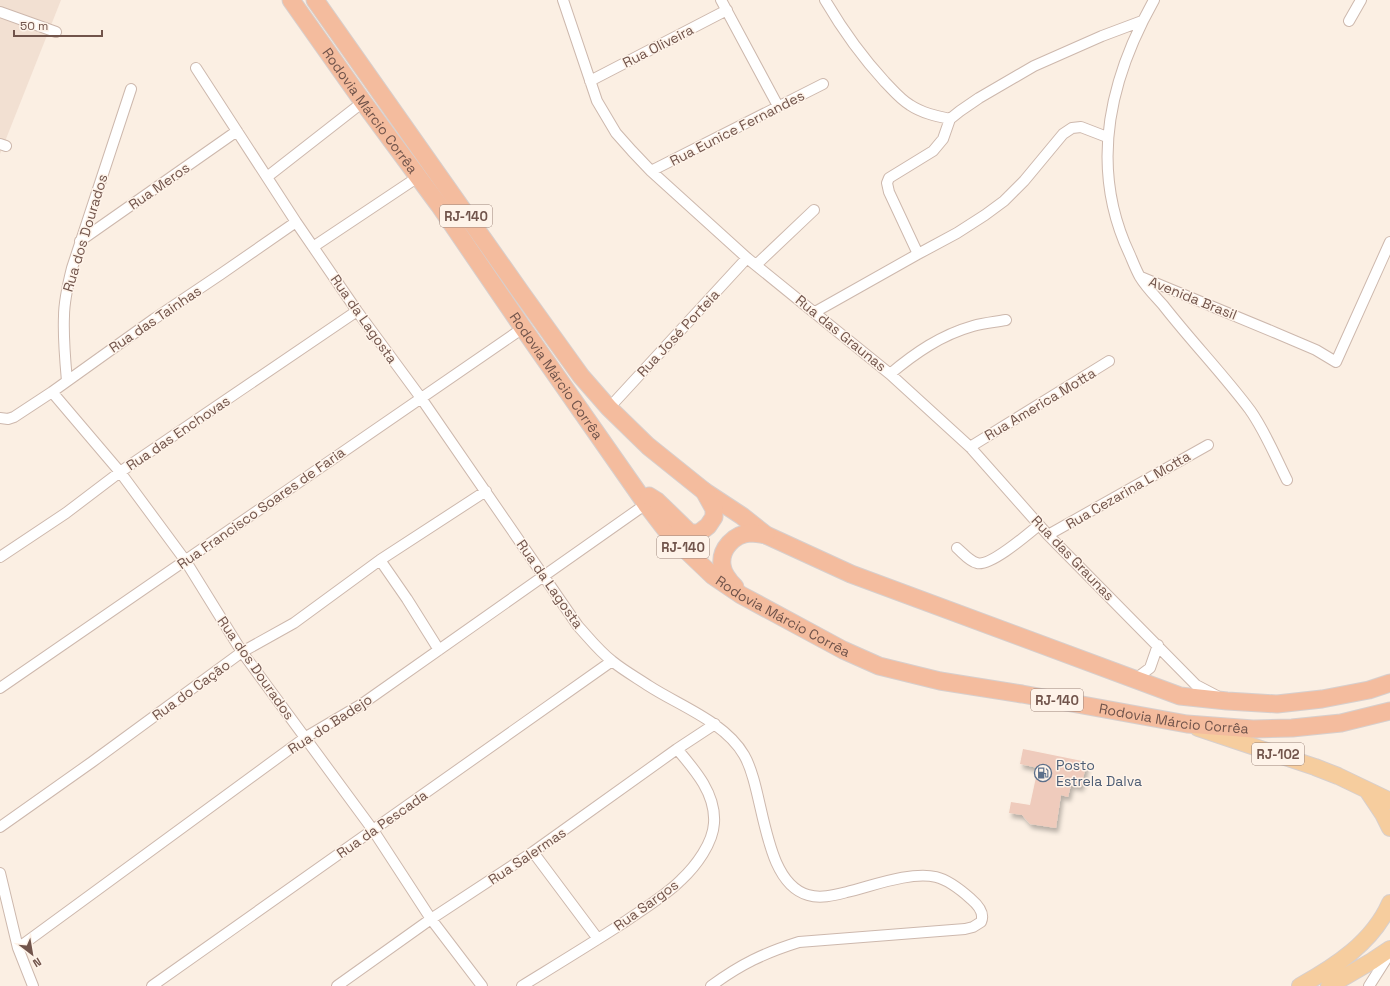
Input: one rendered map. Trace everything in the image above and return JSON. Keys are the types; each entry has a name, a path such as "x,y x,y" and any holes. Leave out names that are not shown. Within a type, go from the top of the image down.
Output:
{"highway":[{"name":"Rodovia Márcio Corrêa","path":"292,0 363,102 418,177 646,504 670,534 713,576 741,595 843,650 879,666 940,681 1022,694 1187,724 1253,729 1292,728 1341,723 1390,711"},
{"name":"Rodovia Márcio Corrêa","path":"315,0 581,376 609,408 648,446 704,491 742,516 766,535 851,574 1180,696 1277,704 1306,701 1369,690 1390,683"},
{"path":"635,488 657,501 690,533 699,533 708,526 714,517 714,509 704,491"},
{"path":"741,595 726,576 722,565 723,553 729,543 738,536 749,533 766,535"}],"main road":[{"name":"RJ-102","path":"1187,724 1314,767 1366,789"},
{"path":"1366,789 1390,801"},
{"path":"1366,789 1383,814 1390,828"},
{"path":"1300,986 1327,970 1355,950 1374,931 1385,915 1390,903"},
{"path":"1329,986 1372,962 1390,949"},
{"path":"1355,950 1372,962"}],"street":[{"name":"Rua das Graunas","path":"563,0 597,101 616,133 651,171 747,258 890,374 970,447 1048,535 1196,685 1227,701"},
{"path":"721,0 778,106"},
{"path":"825,0 850,40 898,96 910,105 928,114 950,119"},
{"name":"Avenida Brasil","path":"1154,0 1142,21 1119,78 1113,100 1108,137 1109,186 1114,212 1123,240 1140,277 1316,350 1336,362 1390,242"},
{"path":"1349,21 1361,0"},
{"name":"Rua Oliveira","path":"590,81 727,10"},
{"path":"0,12 56,32"},
{"path":"918,254 889,192 888,180 892,175 924,157 938,146 943,139 950,119 979,98 1034,66 1142,21"},
{"name":"Rua da Lagosta","path":"196,68 313,247 357,311 421,398 578,626 612,661 650,686 715,724 733,741 744,755 755,783 772,852 786,880 798,890 809,895 820,897 837,895 910,877 924,875 937,877 956,887 979,907 983,916 981,922 965,929 799,942 760,955 726,975 711,986"},
{"name":"Rua Eunice Fernandes","path":"651,171 823,84"},
{"name":"Rua dos Dourados","path":"66,381 64,315 71,274 80,241 131,88"},
{"path":"267,177 363,102"},
{"path":"815,312 957,233 1004,201 1024,181 1055,142 1068,130 1081,127 1108,137"},
{"name":"Rua Meros","path":"80,241 237,131"},
{"path":"313,247 418,177"},
{"path":"756,264 814,210"},
{"name":"Rua das Tainhas","path":"0,418 8,419 14,417 52,392 154,319 296,222"},
{"name":"Rua José Porteia","path":"609,408 747,258"},
{"path":"1140,277 1250,411 1264,433 1287,480"},
{"name":"Rua das Enchovas","path":"0,557 66,513 120,472 357,311"},
{"path":"890,374 912,356 933,343 954,333 973,326 1006,320"},
{"name":"Rua Francisco Soares de Faria","path":"0,688 523,328"},
{"name":"Rua America Motta","path":"970,447 1110,361"},
{"name":"Rua dos Dourados","path":"52,392 120,472 185,560 242,652 373,830 432,919 482,986"},
{"name":"Rua Cezarina L Motta","path":"1048,535 1208,445"},
{"name":"Rua do Cação","path":"0,827 98,758 242,652 294,623 380,560 486,492"},
{"name":"Rua do Badejo","path":"18,948 306,737 362,704 646,504"},
{"path":"957,548 972,561 980,564 984,563 997,556 1039,525"},
{"path":"380,560 439,650"},
{"path":"1134,680 1150,668 1158,645"},
{"name":"Rua da Pescada","path":"152,986 612,661"},
{"name":"Rua Salermas","path":"338,986 432,919 533,852 677,749 715,724"},
{"name":"Rua Sargos","path":"522,986 598,939 655,901 682,879 703,854 712,836 714,812 710,798 695,770 677,749"},
{"path":"533,852 598,939"},
{"path":"0,873 18,948 33,986"},
{"path":"1368,986 1390,953"}],"shaded area":[{"path":"0,0 61,0 0,154"}],"building":[{"path":"1023,749 1087,762 1081,787 1071,785 1068,797 1061,795 1056,828 1030,824 1022,815 1009,813 1011,802 1030,805 1038,768 1020,764"}],"place":[{"name":"Posto Estrela Dalva","path":"1043,773"}]}
